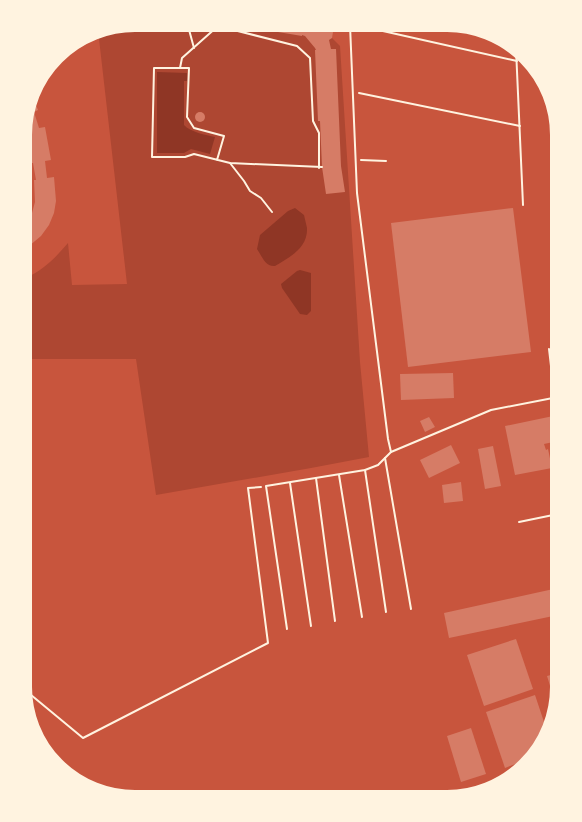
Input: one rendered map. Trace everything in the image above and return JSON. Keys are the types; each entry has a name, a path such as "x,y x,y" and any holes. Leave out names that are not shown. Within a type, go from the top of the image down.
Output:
{"lane":[{"path":"350,31 357,193 388,439 391,452"},
{"path":"287,629 266,486 365,470 378,465 391,452 491,410 551,398"},
{"path":"385,458 411,609"},
{"path":"365,470 386,612"},
{"path":"339,474 362,617"},
{"path":"316,478 335,621"},
{"path":"290,483 311,626"},
{"path":"519,522 551,515"}],"path":[{"path":"189,31 194,48"},
{"path":"180,68 182,58 212,31"},
{"path":"217,160 224,136 194,128 187,117 189,68 154,68 152,157 185,157 194,154 217,160 230,163 321,167 319,133 313,121 310,58 297,46 241,31"},
{"path":"384,31 517,60 523,205"},
{"path":"353,92 520,126"},
{"path":"355,160 386,161"},
{"path":"230,163 250,191 261,198 272,212"},
{"path":"549,349 551,363"},
{"path":"31,695 83,738 268,643 248,488 266,486"}],"shaded area":[{"path":"135,31 325,31 340,46 360,362 369,457 156,495 136,359 31,359 31,275 43,268 68,243 72,285 127,284 99,38 121,32"},
{"path":"157,72 187,73 187,81 184,81 184,125 194,131 215,137 210,154 191,149 184,153 157,153"},
{"path":"295,208 304,215 307,228 305,241 297,251 286,259 275,266 269,265 257,249 260,235 288,211"},
{"path":"300,270 311,273 311,311 307,315 300,314 282,288 281,284"}],"building":[{"path":"272,31 333,32 332,38 329,40 331,49 336,49 341,166 345,192 326,194 322,167 320,121 318,121 316,50 305,36"},
{"path":"36,105 38,110 34,112"},
{"path":"34,112 39,128 45,127 51,160 45,161 47,178 54,177 56,201 54,213 49,225 41,236 31,244 31,214 35,202 34,180 36,180 33,163 31,163 31,135"},
{"path":"198,112 202,112 204,113 204,121 198,122 195,119 195,115"},
{"path":"513,208 531,352 408,367 391,223"},
{"path":"453,373 454,398 401,400 400,374"},
{"path":"551,416 551,442 544,444 546,450 548,449 551,468 515,475 505,426"},
{"path":"429,417 435,427 425,432 420,421"},
{"path":"451,445 460,463 429,478 420,460"},
{"path":"493,446 501,486 485,489 478,449"},
{"path":"461,482 463,501 444,503 442,485"},
{"path":"551,590 551,616 449,638 444,613"},
{"path":"516,639 533,689 484,706 467,655"},
{"path":"551,675 551,689 547,676"},
{"path":"535,695 544,722 533,745 518,763 505,768 486,712"},
{"path":"471,728 486,774 461,782 447,736"}]}
